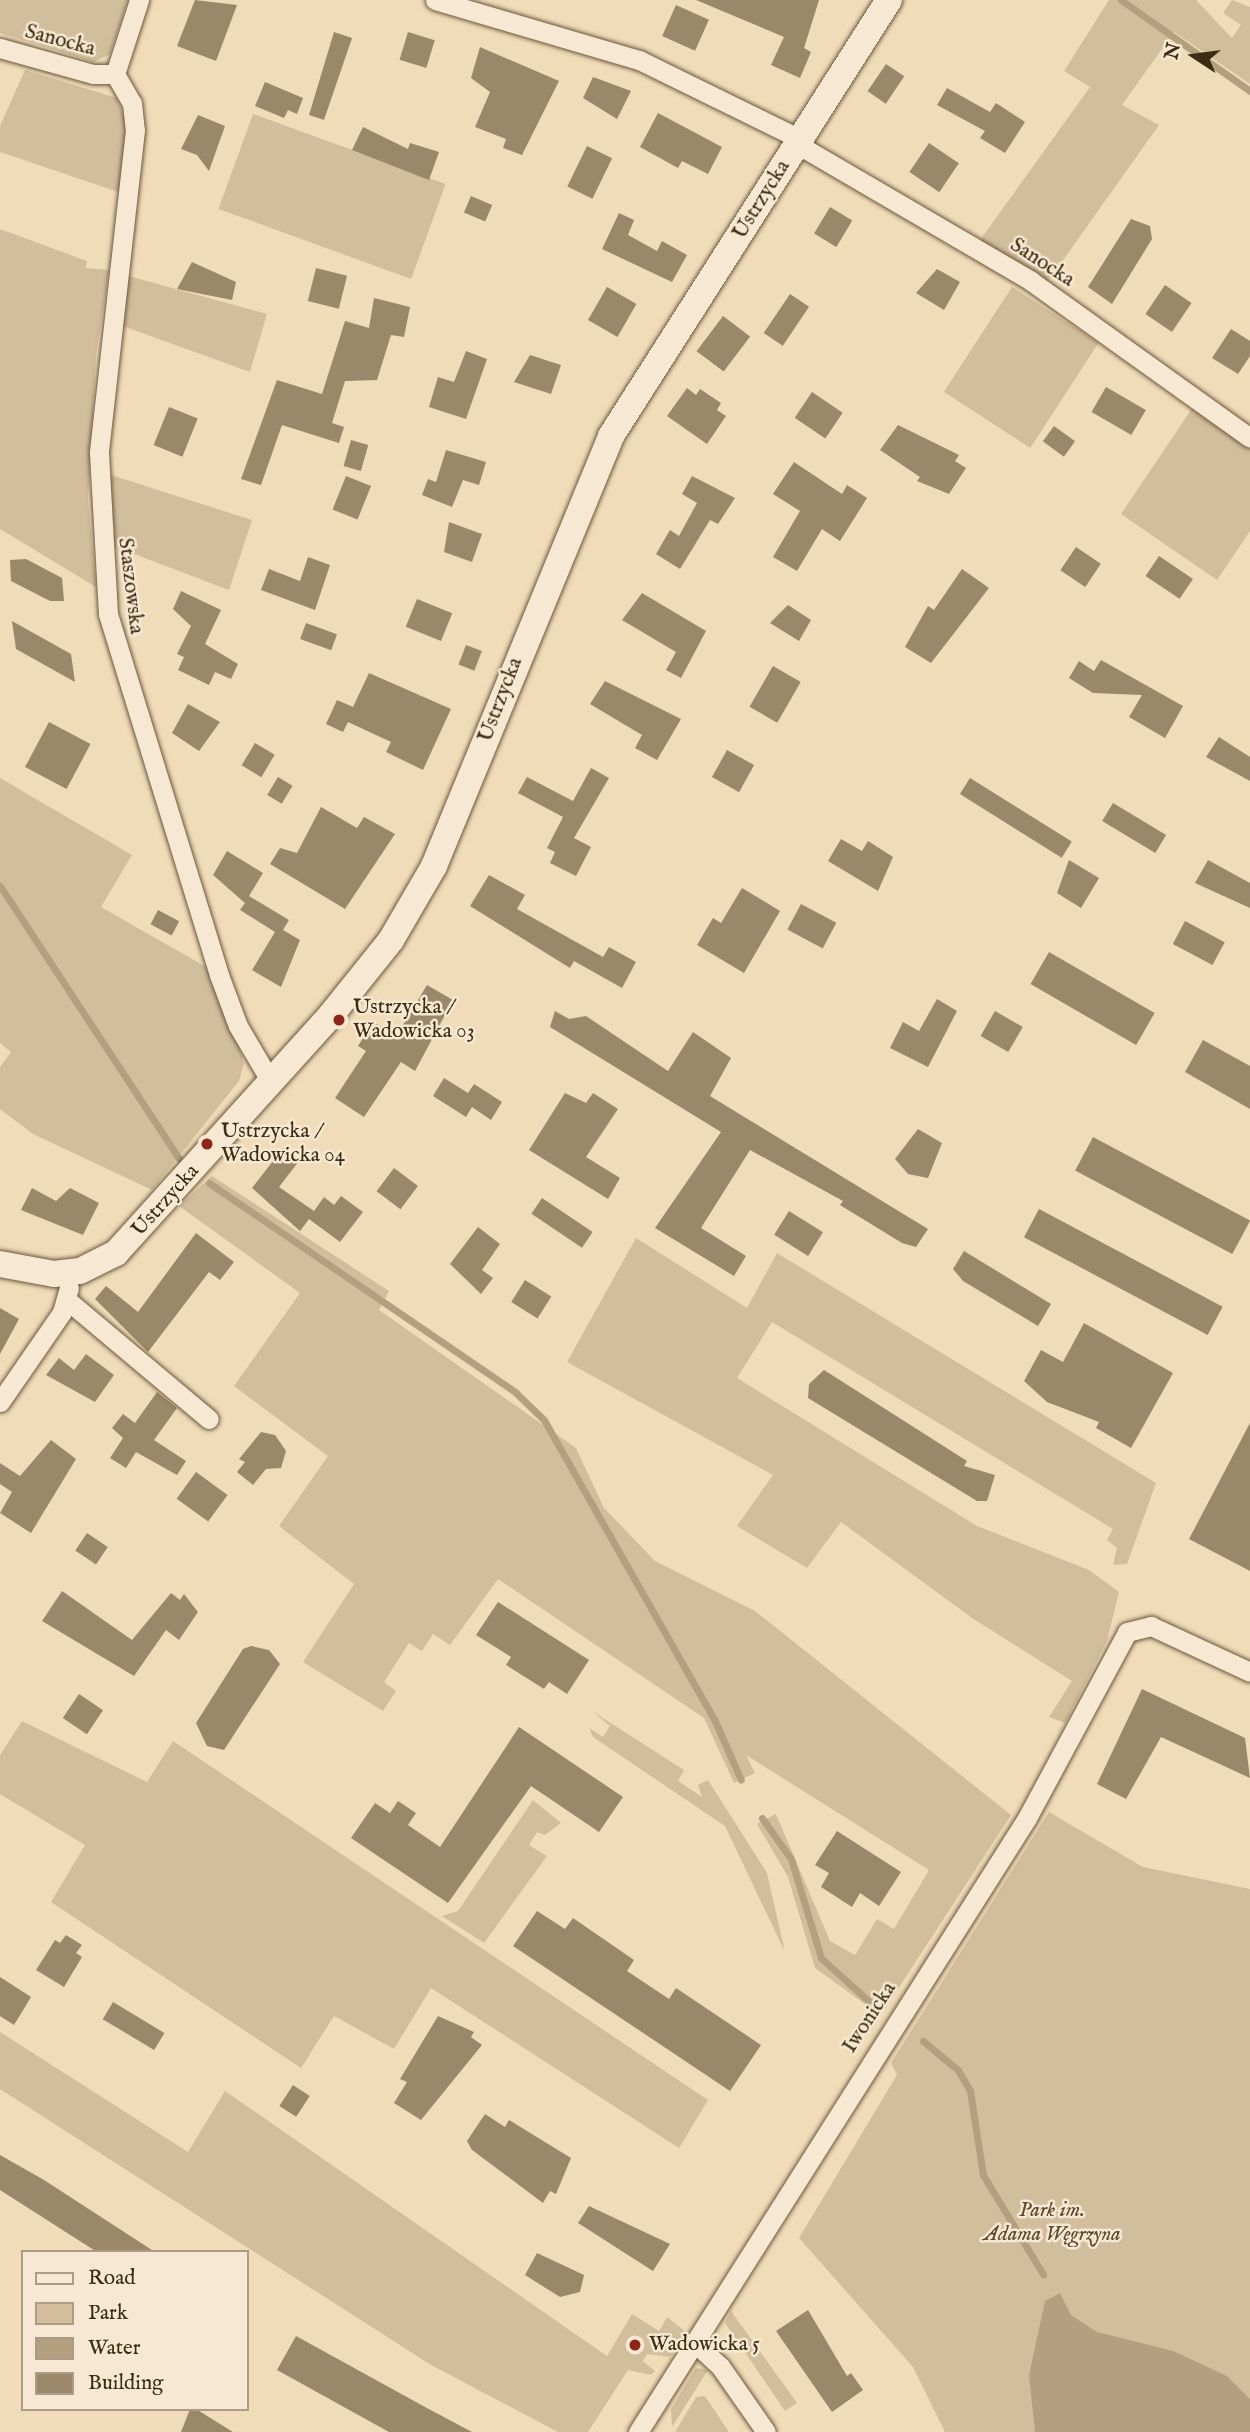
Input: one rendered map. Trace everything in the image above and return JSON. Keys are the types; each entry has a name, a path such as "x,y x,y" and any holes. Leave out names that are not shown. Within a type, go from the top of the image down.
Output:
{"street":[{"name":"Sanocka","path":"0,48 93,74 115,74 139,0"},
{"name":"Sanocka","path":"435,0 639,60 799,141 1031,281 1250,438"},
{"name":"Ustrzycka","path":"0,1264 38,1274 68,1273 106,1260 125,1245 368,969 420,894 606,447 889,0"},
{"name":"Staszowska","path":"115,74 132,103 135,130 99,453 108,614 219,975 245,1041 271,1082"},
{"path":"0,1402 67,1300 68,1273"},
{"path":"67,1300 209,1419"},
{"name":"Iwonicka","path":"638,2432 1020,1828 1119,1641 1135,1627 1151,1626 1250,1672"},
{"path":"694,2342 720,2366 766,2432"}],"green space":[{"path":"0,0 128,0 110,54 94,62 0,33"},
{"path":"1109,0 1196,0 1232,38 1241,25 1223,13 1232,0 1250,7 1250,84 1174,32 1122,105 1159,125 1044,287 978,243 1090,87 1064,71"},
{"path":"25,70 117,98 126,122 121,193 0,152 0,126"},
{"path":"253,114 446,184 411,279 218,209"},
{"path":"0,229 87,261 86,268 109,270 96,355 88,500 96,587 0,529"},
{"path":"125,275 267,314 250,372 120,325"},
{"path":"1012,287 1098,343 1030,448 944,392"},
{"path":"1193,407 1250,446 1250,531 1217,580 1121,514"},
{"path":"108,474 252,520 229,590 113,546"},
{"path":"0,778 132,855 101,907 215,972 244,1063 239,1081 152,1190 33,1134 0,1109 0,1067 11,1052 0,1043"},
{"path":"212,1176 389,1291 379,1310 576,1448 604,1508 655,1561 755,1611 1011,1815 885,2009 876,2012 815,1968 788,1877 757,1824 776,1814 830,1941 855,1955 877,1919 894,1929 929,1870 746,1755 755,1773 734,1783 704,1718 498,1579 450,1645 433,1634 422,1651 409,1643 384,1682 396,1691 383,1711 303,1662 354,1584 279,1526 328,1456 234,1386 300,1293 179,1206"},
{"path":"636,1238 747,1308 777,1253 1156,1483 1127,1564 1113,1565 1117,1548 1107,1540 1113,1529 772,1322 737,1378 977,1526 1089,1570 1119,1592 1107,1641 1065,1723 1049,1717 1072,1681 972,1618 841,1522 807,1568 737,1526 773,1475 567,1362"},
{"path":"592,1711 684,1770 678,1781 702,1797 698,1785 708,1780 767,1873 785,1952 725,1826 593,1737 589,1728 603,1737 610,1726"},
{"path":"22,1721 147,1782 173,1741 708,2100 679,2148 431,1988 394,2049 334,2016 301,2068 51,1902 85,1845 0,1794 0,1755"},
{"path":"533,1800 561,1823 545,1835 537,1832 529,1845 547,1856 484,1943 442,1916 458,1911"},
{"name":"Park im. Adama Węgrzyna","path":"1049,1812 1143,1867 1250,1889 1250,2432 945,2432 913,2367 799,2238 897,2075 891,2063"},
{"path":"0,2032 188,2152 225,2091 607,2356 632,2314 659,2331 667,2317 686,2332 670,2357 647,2354 643,2361 655,2371 651,2375 628,2370 588,2432 558,2432 431,2365 0,2089"},
{"path":"731,2311 797,2403 785,2411 725,2323"},
{"path":"696,2368 708,2370 672,2427 671,2409"},
{"path":"705,2396 729,2432 675,2432 696,2397"}],"water":[{"path":"1060,2293 1071,2315 1097,2332 1173,2351 1227,2376 1250,2399 1250,2432 1035,2432 1029,2375 1045,2301"}],"building":[{"path":"195,0 237,5 216,61 177,46"},
{"path":"696,0 819,0 804,48 811,52 800,78 771,65 784,37"},
{"path":"676,5 709,20 695,51 662,36"},
{"path":"334,32 352,38 324,120 309,115"},
{"path":"408,32 435,40 426,68 400,60"},
{"path":"480,47 559,81 522,155 503,148 506,139 475,127 490,92 471,78"},
{"path":"886,64 904,76 886,104 868,91"},
{"path":"593,77 631,91 617,119 583,98"},
{"path":"265,82 303,98 297,114 288,110 284,118 255,106"},
{"path":"947,88 990,112 996,103 1025,122 1005,153 980,138 985,131 937,105"},
{"path":"658,113 722,147 708,174 682,161 678,168 640,147"},
{"path":"198,115 225,126 209,171 197,155 181,149"},
{"path":"363,127 408,149 410,143 439,152 429,180 352,150"},
{"path":"929,143 959,163 939,192 909,172"},
{"path":"587,146 612,158 592,199 567,186"},
{"path":"471,196 492,205 485,222 464,213"},
{"path":"830,207 852,220 836,247 814,234"},
{"path":"619,213 634,220 628,235 657,251 662,241 687,255 672,282 602,249"},
{"path":"1131,219 1150,226 1152,239 1112,304 1088,287"},
{"path":"192,262 236,282 232,300 177,289"},
{"path":"316,268 347,276 339,309 308,301"},
{"path":"937,269 960,282 944,310 916,293"},
{"path":"1165,285 1192,303 1172,332 1145,314"},
{"path":"607,287 636,304 617,337 588,320"},
{"path":"790,294 809,307 783,346 764,333"},
{"path":"374,298 410,307 404,337 391,335 377,380 345,381 332,423 344,427 339,443 282,425 261,485 241,479 277,380 322,394 345,321 369,328"},
{"path":"723,316 750,336 724,372 697,351"},
{"path":"1231,329 1250,341 1250,356 1238,374 1212,358"},
{"path":"466,351 487,359 466,419 429,407 438,377 454,382"},
{"path":"530,355 561,365 551,394 514,382"},
{"path":"1106,387 1146,410 1131,435 1092,412"},
{"path":"687,388 696,395 700,389 721,403 717,410 726,416 707,444 667,416"},
{"path":"812,392 843,413 825,438 795,418"},
{"path":"169,407 198,419 182,457 154,445"},
{"path":"898,425 959,455 955,461 966,468 949,494 917,481 920,477 880,450"},
{"path":"1054,426 1075,441 1064,457 1043,441"},
{"path":"351,440 368,445 361,471 344,466"},
{"path":"446,450 486,462 479,485 463,480 452,507 422,495 428,479 436,482"},
{"path":"794,462 842,494 847,485 867,498 840,541 822,529 797,571 773,557 800,511 773,494"},
{"path":"346,476 371,486 358,519 333,509"},
{"path":"692,476 735,498 718,524 710,520 680,569 656,554 670,530 679,536 697,503 682,494"},
{"path":"449,522 482,534 472,562 444,552"},
{"path":"1076,547 1101,564 1085,587 1060,570"},
{"path":"1159,556 1193,579 1180,599 1146,576"},
{"path":"308,557 330,565 315,610 261,590 269,569 300,581"},
{"path":"26,559 62,578 64,601 50,601 11,581 10,560"},
{"path":"962,569 989,588 931,663 905,647 928,606 934,610"},
{"path":"181,591 221,610 205,644 238,664 231,679 215,672 209,685 178,670 184,657 177,654 191,626 173,609"},
{"path":"642,593 706,631 681,678 666,670 676,652 622,620"},
{"path":"417,599 452,613 441,641 406,627"},
{"path":"788,605 811,620 799,641 770,623"},
{"path":"12,621 71,654 75,682 16,649"},
{"path":"306,623 337,634 331,650 300,639"},
{"path":"466,645 482,651 474,671 458,665"},
{"path":"1101,660 1183,706 1165,738 1129,717 1142,695 1093,693 1069,678 1079,661 1094,671"},
{"path":"773,666 801,682 777,723 750,707"},
{"path":"369,673 451,709 423,770 386,752 391,742 348,722 343,732 326,724 337,700 353,707"},
{"path":"605,681 681,719 657,760 635,748 642,735 590,704"},
{"path":"188,704 220,722 199,751 172,733"},
{"path":"49,722 90,744 67,789 25,767"},
{"path":"1219,737 1250,757 1250,781 1206,757"},
{"path":"255,743 275,755 261,777 242,765"},
{"path":"727,750 754,765 739,792 712,777"},
{"path":"591,768 609,778 574,838 591,847 576,876 550,863 555,852 547,848 563,817 518,793 527,777 573,801"},
{"path":"278,777 293,786 282,804 267,795"},
{"path":"970,778 1072,842 1062,858 960,794"},
{"path":"1113,803 1166,835 1155,853 1102,821"},
{"path":"321,807 357,828 364,817 395,834 345,909 270,864 280,848 297,853"},
{"path":"841,839 862,851 868,841 893,857 878,891 828,861"},
{"path":"227,851 263,873 249,896 289,920 283,930 300,940 281,987 252,970 275,932 240,910 245,903 213,875"},
{"path":"1069,860 1099,878 1081,908 1057,893"},
{"path":"1208,860 1250,883 1250,908 1195,883"},
{"path":"489,875 525,895 517,909 603,957 609,947 636,962 622,988 574,961 570,968 470,906"},
{"path":"742,888 780,911 744,973 697,945 713,918 721,923"},
{"path":"801,904 836,923 823,948 787,930"},
{"path":"158,910 179,921 172,935 150,924"},
{"path":"1185,921 1225,942 1213,965 1173,944"},
{"path":"1049,952 1155,1013 1136,1045 1030,984"},
{"path":"427,985 453,1000 415,1071 401,1062 364,1117 335,1098 366,1051 358,1046 373,1022 397,1035"},
{"path":"937,999 957,1011 928,1067 890,1048 903,1022 919,1031"},
{"path":"555,1011 569,1019 586,1016 668,1071 693,1032 731,1058 710,1096 928,1229 916,1247 902,1243 840,1205 843,1201 750,1150 701,1228 746,1256 734,1276 655,1228 721,1132 550,1027"},
{"path":"995,1011 1023,1027 1008,1052 980,1036"},
{"path":"1203,1040 1250,1066 1250,1109 1185,1072"},
{"path":"444,1078 468,1093 474,1084 502,1102 491,1120 472,1107 466,1117 433,1096"},
{"path":"565,1093 586,1103 593,1093 618,1109 586,1157 620,1178 608,1199 529,1150"},
{"path":"918,1129 942,1143 928,1178 908,1174 895,1159"},
{"path":"1093,1137 1250,1220 1232,1254 1075,1171"},
{"path":"283,1148 299,1161 279,1187 314,1211 324,1197 334,1205 341,1196 363,1212 340,1242 309,1219 300,1231 252,1188"},
{"path":"394,1168 418,1186 401,1209 377,1191"},
{"path":"32,1188 56,1201 70,1188 99,1203 83,1235 21,1210"},
{"path":"542,1198 593,1232 582,1248 531,1214"},
{"path":"1039,1209 1223,1307 1208,1335 1024,1237"},
{"path":"789,1211 823,1232 808,1256 774,1235"},
{"path":"478,1227 500,1244 482,1270 493,1278 481,1294 450,1264"},
{"path":"196,1233 234,1262 220,1280 209,1272 148,1352 95,1299 106,1286 138,1312"},
{"path":"964,1251 1051,1304 1038,1326 963,1281 953,1269"},
{"path":"525,1280 551,1296 538,1318 511,1302"},
{"path":"0,1308 19,1319 0,1354"},
{"path":"1084,1323 1173,1373 1131,1448 1096,1428 1099,1422 1047,1402 1024,1381 1041,1350 1063,1362"},
{"path":"86,1354 114,1375 95,1402 46,1375 59,1358 74,1370"},
{"path":"824,1370 967,1461 964,1466 995,1475 987,1501 977,1501 808,1398 809,1384"},
{"path":"157,1392 177,1408 154,1440 186,1461 177,1475 136,1452 126,1468 110,1458 123,1438 112,1428 123,1414 135,1423"},
{"path":"1250,1423 1250,1571 1189,1539"},
{"path":"261,1432 275,1435 286,1451 281,1468 266,1469 253,1485 237,1472 245,1462 239,1459"},
{"path":"51,1440 76,1459 31,1533 0,1513 12,1492 0,1484 0,1463 20,1476"},
{"path":"196,1472 228,1495 208,1522 177,1499"},
{"path":"87,1533 108,1547 96,1564 75,1550"},
{"path":"62,1591 132,1640 171,1593 180,1600 184,1594 198,1612 179,1640 166,1630 134,1676 42,1621"},
{"path":"498,1602 589,1660 567,1694 549,1682 544,1689 506,1665 511,1657 476,1635"},
{"path":"251,1646 269,1650 280,1664 224,1750 207,1746 196,1723 243,1649"},
{"path":"1142,1689 1245,1738 1250,1778 1161,1737 1126,1799 1097,1784"},
{"path":"79,1694 103,1710 87,1734 63,1718"},
{"path":"519,1727 623,1797 599,1832 531,1786 448,1903 351,1838 375,1803 390,1813 398,1801 416,1813 408,1825 440,1847"},
{"path":"837,1831 901,1872 879,1906 860,1893 852,1907 821,1887 829,1873 815,1865"},
{"path":"537,1911 565,1929 573,1918 634,1960 627,1971 669,1999 676,1988 761,2045 730,2091 513,1946"},
{"path":"66,1935 82,1945 76,1953 82,1957 64,1987 36,1970 55,1940 60,1943"},
{"path":"0,1977 31,1997 14,2025 0,2016"},
{"path":"113,2002 164,2033 154,2050 103,2019"},
{"path":"438,2016 474,2032 471,2037 482,2045 421,2120 394,2103 407,2082 400,2079"},
{"path":"293,2085 310,2096 296,2117 279,2106"},
{"path":"485,2114 505,2127 509,2120 571,2158 556,2194 550,2191 543,2203 472,2150 467,2141"},
{"path":"0,2155 44,2180 152,2250 94,2250 0,2190"},
{"path":"589,2206 670,2244 653,2271 578,2223"},
{"path":"537,2253 584,2275 580,2292 560,2297 525,2275"},
{"path":"808,2310 847,2376 851,2373 863,2390 832,2412 776,2331"},
{"path":"296,2336 472,2432 389,2432 277,2370"},
{"path":"189,2411 199,2411 233,2432 181,2432"}],"waterway":[{"path":"1121,0 1250,91"},
{"path":"0,886 179,1159"},
{"path":"209,1183 515,1392 544,1420 715,1721 741,1780"},
{"path":"762,1818 791,1859 821,1958 873,2005"},
{"path":"923,2041 958,2070 970,2091 983,2175 1043,2274"}],"place":[{"name":"Ustrzycka / Wadowicka 03","path":"339,1020"},
{"name":"Ustrzycka / Wadowicka 04","path":"207,1144"},
{"name":"Wadowicka 5","path":"635,2345"}]}
